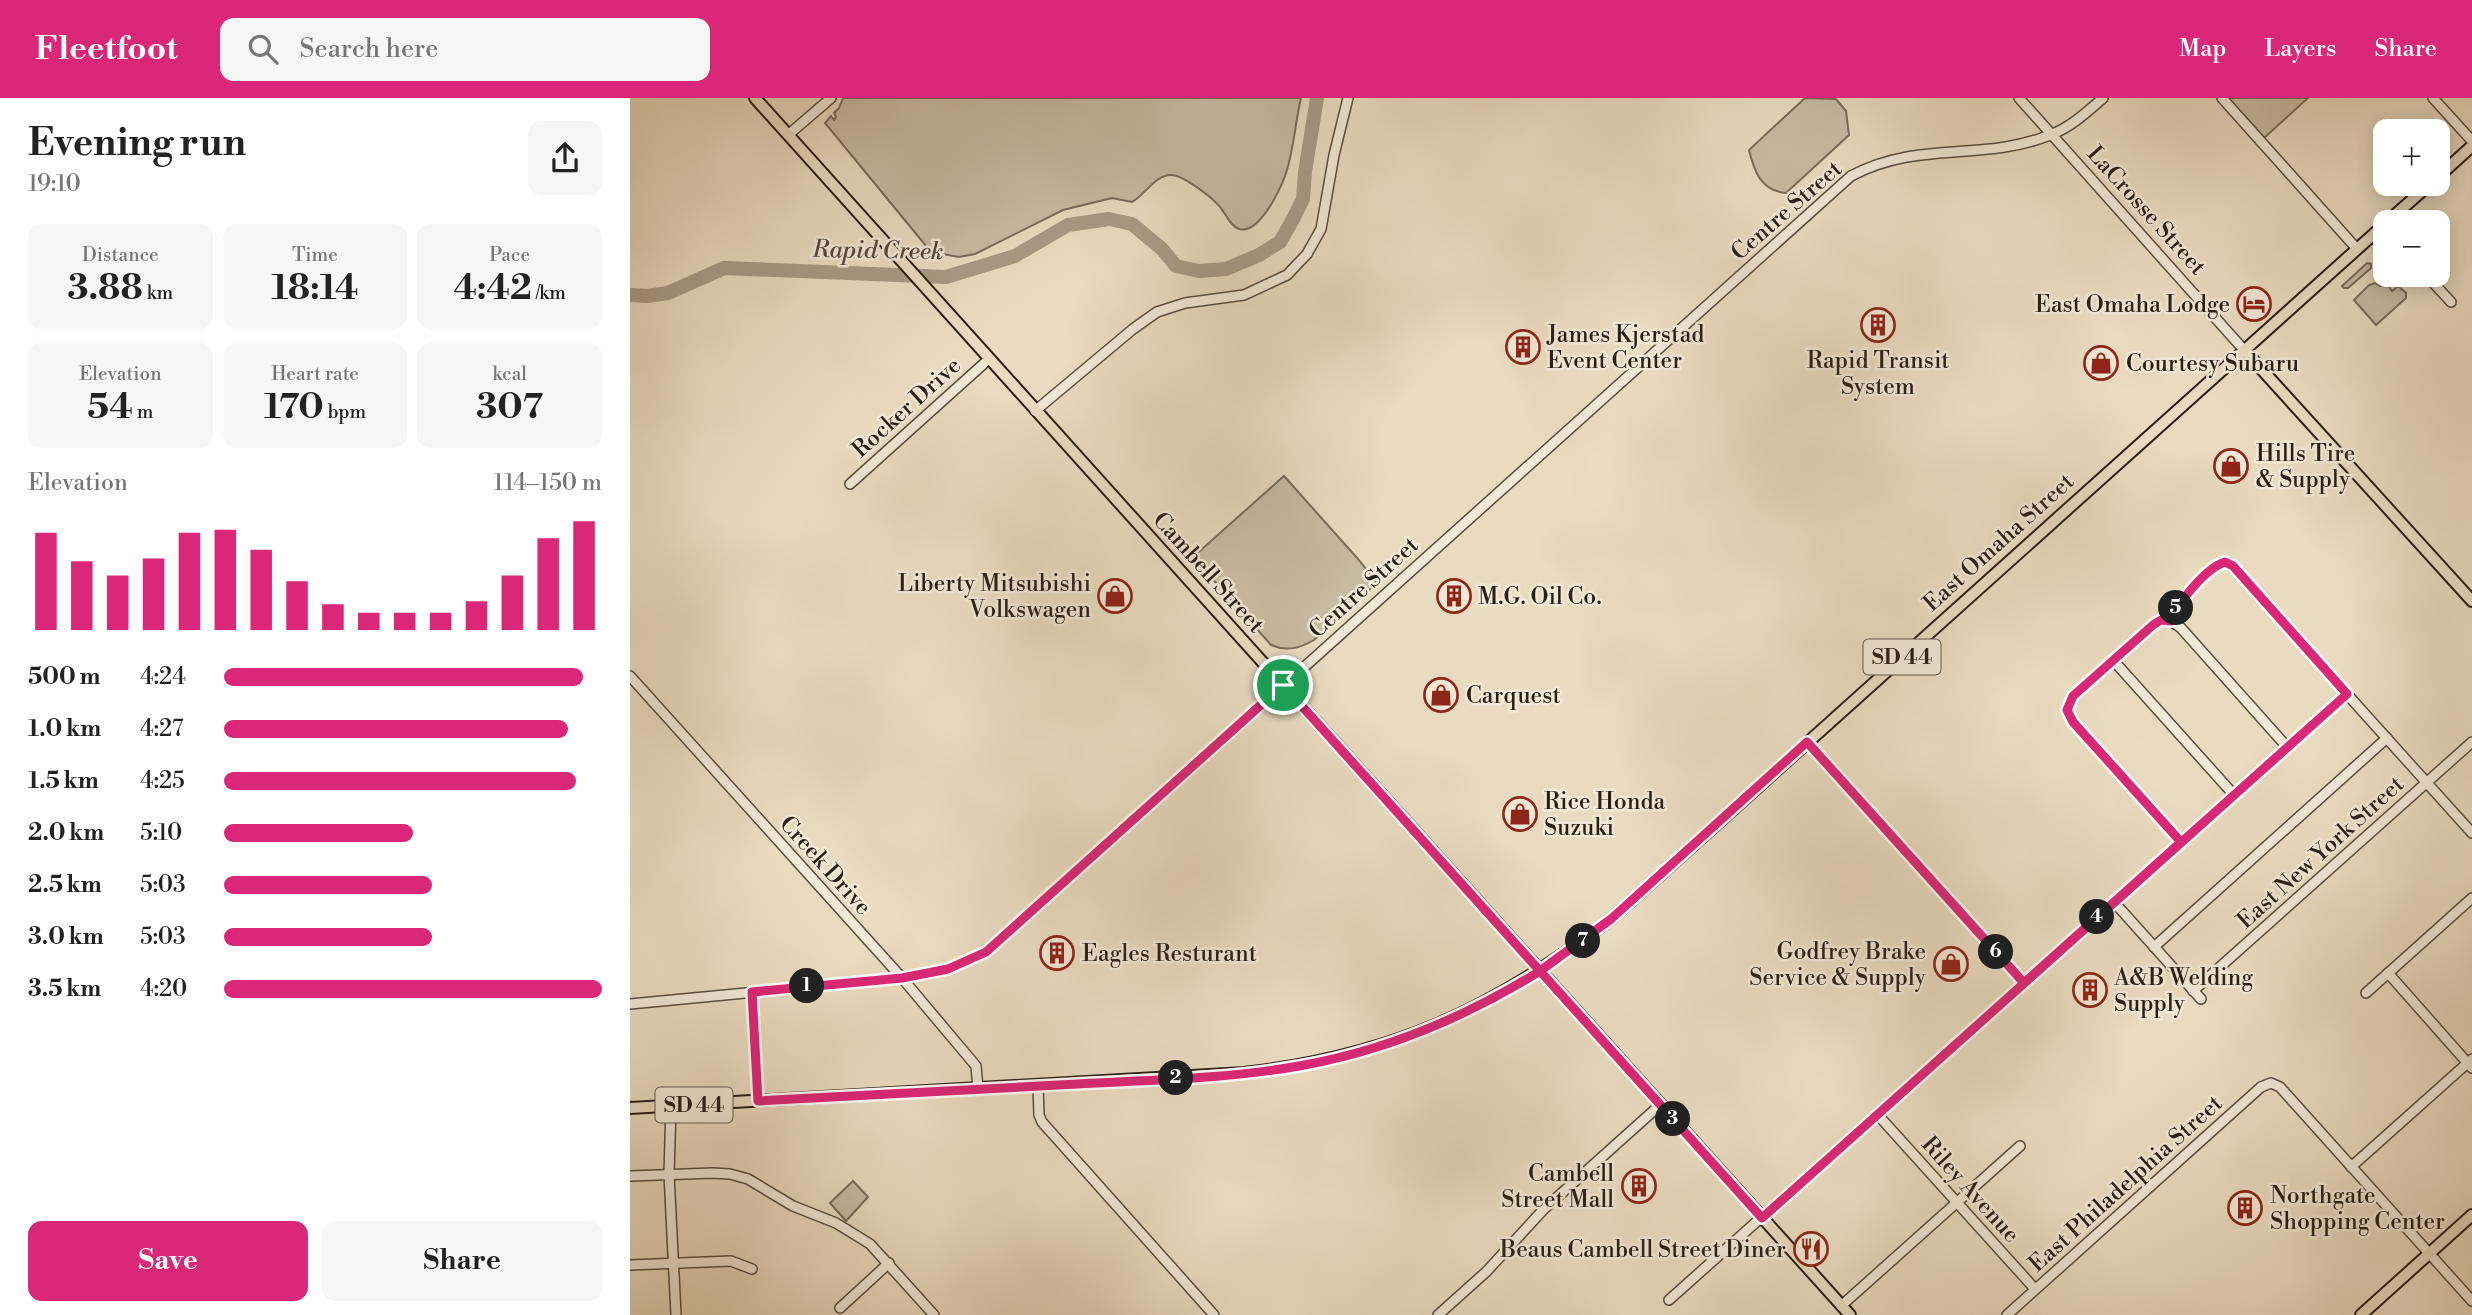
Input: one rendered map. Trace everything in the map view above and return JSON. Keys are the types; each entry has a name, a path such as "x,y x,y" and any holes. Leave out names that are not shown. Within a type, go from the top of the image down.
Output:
{"main road":[{"name":"Cambell Street","path":"755,98 1850,1315"},
{"path":"2450,165 2472,144"},
{"name":"East Omaha Street","path":"2402,210 2417,196"},
{"name":"East Omaha Street","path":"1540,971 1611,919 2373,236"},
{"name":"LaCrosse Street","path":"2244,350 2329,443 2468,587 2472,601"},
{"name":"SD 44","path":"630,1108 1220,1076 1323,1061 1372,1049 1419,1033 1471,1010 1540,971"},
{"path":"2361,1315 2472,1215"}],"street":[{"path":"788,135 831,98"},
{"path":"1035,411 1133,328 1157,312 1185,303 1244,295 1287,275 1307,254 1321,229 1334,155 1348,98"},
{"name":"LaCrosse Street","path":"2019,98 2244,350"},
{"name":"Centre Street","path":"630,1004 902,978 948,969 986,952 1851,176 1900,157 1940,151 2007,147 2051,135 2077,120 2103,98"},
{"path":"2222,98 2357,249"},
{"path":"2433,98 2472,144"},
{"path":"2437,287 2451,302"},
{"name":"Rocker Drive","path":"850,484 989,359"},
{"path":"2171,621 2183,598 2216,566 2225,562 2229,564 2472,833"},
{"path":"2181,842 2068,714 2068,705 2073,696 2113,660 2158,621 2171,621 2181,628 2287,747"},
{"path":"2113,660 2234,795"},
{"name":"Creek Drive","path":"630,676 902,978 976,1066 978,1089"},
{"path":"1669,1300 2347,694"},
{"path":"2154,947 2387,738"},
{"path":"1807,742 2024,983"},
{"name":"East New York Street","path":"2193,991 2472,742"},
{"path":"2366,993 2472,898"},
{"path":"2114,902 2201,999"},
{"path":"2388,974 2471,1063 2351,1167 2472,1301"},
{"path":"752,992 758,1101"},
{"name":"East Philadelphia Street","path":"2007,1315 2261,1087 2271,1083 2280,1087 2351,1167"},
{"path":"1038,1086 1039,1115 1042,1122 1214,1315"},
{"path":"1438,1315 1486,1272 1544,1209 1660,1105"},
{"path":"671,1106 669,1174 676,1315"},
{"name":"Riley Avenue","path":"1878,1115 2035,1290"},
{"path":"1842,1306 2020,1146"},
{"path":"630,1176 713,1173 748,1179 793,1206 836,1223 870,1244 934,1315"},
{"path":"630,1265 731,1261 752,1269"},
{"path":"840,1308 889,1263"}],"shaded area":[{"path":"843,98 1301,98 1291,155 1283,181 1266,213 1249,228 1241,229 1233,225 1205,193 1171,175 1160,178 1132,202 1112,198 1063,210 975,254 959,257 931,252 825,123 831,116 834,120 834,113"},
{"path":"1805,98 1836,99 1846,111 1849,135 1786,193 1777,191 1760,179 1749,150"},
{"path":"2228,98 2308,98 2264,138"},
{"path":"2367,263 2371,264 2371,268 2348,288 2342,286"},
{"path":"2369,285 2389,287 2392,291 2399,287 2406,293 2406,298 2376,325 2354,300"},
{"path":"1284,476 1377,583 1314,640 1288,649 1271,645 1193,557"},
{"path":"853,1181 868,1197 846,1221 830,1203"}],"waterway":[{"name":"Rapid Creek","path":"630,295 668,293 724,268 946,277 1015,256 1068,225 1109,219 1132,224 1162,249 1176,266 1199,271 1226,269 1259,255 1280,242 1292,221 1303,199 1317,98"}],"place":[{"name":"East Omaha Lodge","path":"2254,304"},
{"name":"Rapid Transit System","path":"1878,325"},
{"name":"James Kjerstad Event Center","path":"1523,347"},
{"name":"Courtesy Subaru","path":"2101,363"},
{"name":"Hills Tire & Supply","path":"2231,466"},
{"name":"Liberty Mitsubishi Volkswagen","path":"1115,596"},
{"name":"M.G. Oil Co.","path":"1454,596"},
{"name":"Carquest","path":"1441,695"},
{"name":"Rice Honda Suzuki","path":"1520,814"},
{"name":"Eagles Resturant","path":"1057,953"},
{"name":"Godfrey Brake Service & Supply","path":"1951,964"},
{"name":"A&B Welding Supply","path":"2090,990"},
{"name":"Cambell Street Mall","path":"1639,1186"},
{"name":"Northgate Shopping Center","path":"2245,1208"},
{"name":"Beaus Cambell Street Diner","path":"1811,1249"}],"route":[{"path":"1283,685 986,952 948,969 902,978 752,992 758,1101 1208,1076 1297,1066 1372,1049 1419,1033 1471,1010 1540,971 1762,1218 2347,694 2233,566 2225,562 2216,566 2183,598 2171,621 2161,620 2153,625 2073,696 2067,710 2073,722 2181,842 2024,983 1807,742 1611,919 1540,971 1283,685"}]}
